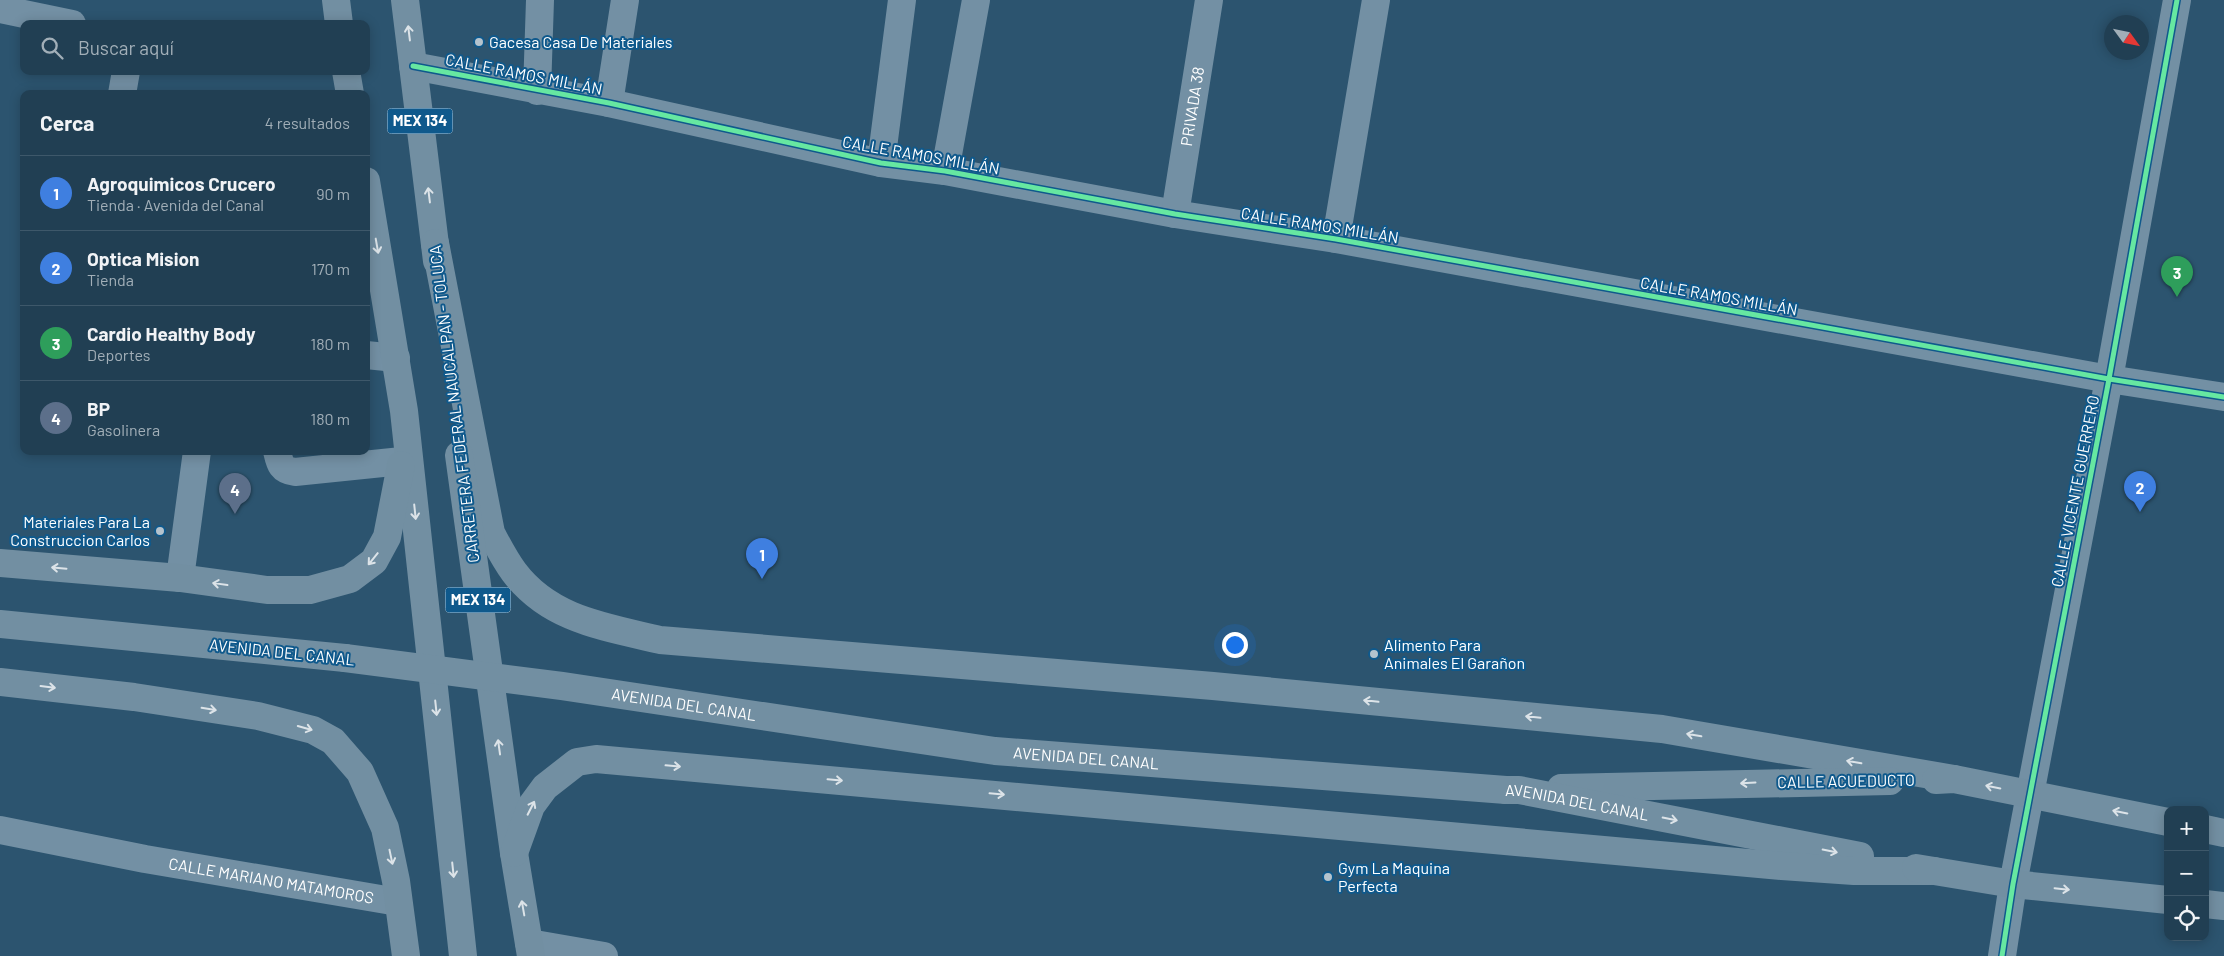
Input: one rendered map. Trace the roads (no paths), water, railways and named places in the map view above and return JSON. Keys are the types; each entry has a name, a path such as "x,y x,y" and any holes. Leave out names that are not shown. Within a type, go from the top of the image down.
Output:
{"main road":[{"path":"336,0 338,20"},
{"name":"CARRETERA FEDERAL NAUCALPAN - TOLUCA","path":"405,0 465,505 514,853 530,949"},
{"path":"347,75 349,90"},
{"name":"MEX 134","path":"370,205 404,411 463,956"},
{"path":"435,243 491,532 514,572 530,591 556,610 583,622 660,640 1212,686 1662,729 1954,779"},
{"path":"0,562 180,578 267,590 310,590 350,580 374,561 387,537 402,461 404,411"},
{"name":"AVENIDA DEL CANAL","path":"0,624 345,658 562,686 995,751 1513,790 1934,871 2013,884 2164,900"},
{"path":"0,682 134,697 258,716 313,730 333,741 360,772 385,828 396,881 406,956"},
{"path":"514,853 531,806 545,787 577,762 596,760 1782,866 1854,871 1934,871"},
{"name":"CALLE ACUEDUCTO","path":"1513,790 1601,786 1954,779 2164,821"},
{"path":"2209,830 2224,833"},
{"path":"2209,904 2224,906"}],"street":[{"path":"537,91 540,0"},
{"path":"609,103 625,0"},
{"path":"881,163 902,0"},
{"path":"945,171 976,0"},
{"name":"PRIVADA 38","path":"1175,214 1210,0"},
{"path":"1336,239 1376,0"},
{"name":"CALLE VICENTE GUERRERO","path":"2002,956 2013,884 2109,379 2176,0"},
{"path":"0,9 63,15"},
{"name":"CALLE RAMOS MILLÁN","path":"414,66 537,91 609,103 881,163 945,171 1175,214 1336,239 2109,379 2224,397"},
{"path":"123,90 125,75"},
{"path":"370,355 396,358"},
{"path":"180,578 196,455"},
{"path":"278,455 281,467 287,471 295,472 402,461"},
{"name":"CALLE MARIANO MATAMOROS","path":"0,830 145,859 398,902"},
{"path":"530,949 604,956"}],"place":[{"name":"Gacesa Casa De Materiales","path":"479,42"},
{"name":"Cardio Healthy Body","path":"2177,297"},
{"name":"Optica Mision","path":"2140,512"},
{"name":"BP","path":"235,514"},
{"name":"Materiales Para La Construccion Carlos","path":"160,531"},
{"name":"Agroquimicos Crucero","path":"762,579"},
{"name":"Alimento Para Animales El Garañon","path":"1374,654"},
{"name":"Gym La Maquina Perfecta","path":"1328,877"}]}
